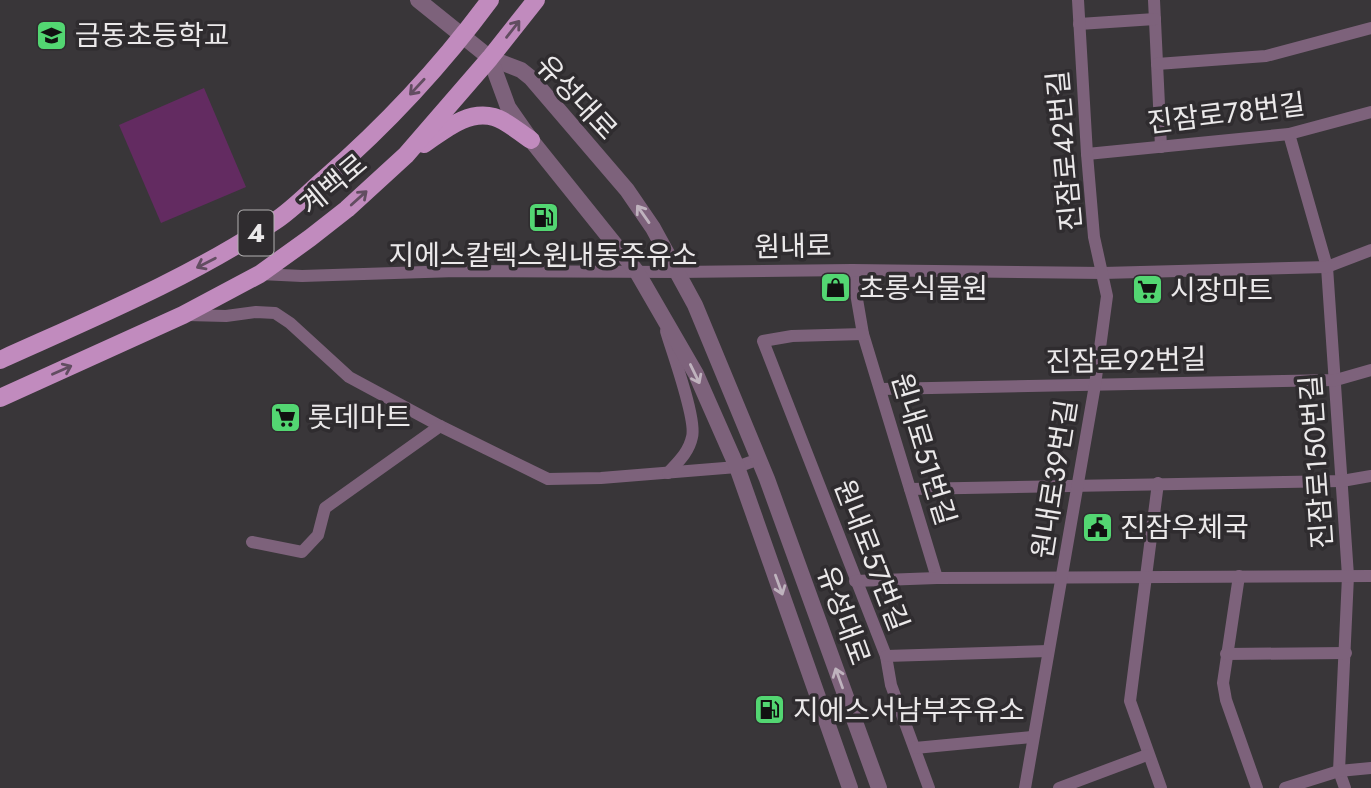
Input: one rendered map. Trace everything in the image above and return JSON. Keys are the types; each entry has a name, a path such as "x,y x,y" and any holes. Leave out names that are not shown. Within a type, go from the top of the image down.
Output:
{"main road":[{"name":"계백로","path":"0,360 216,257 278,219 350,156 463,37 490,0"},
{"name":"계백로","path":"0,398 183,315 260,274 347,209 406,155 536,0"},
{"path":"406,155 460,120 478,114 496,117 531,141"}],"street":[{"path":"418,0 490,58"},
{"name":"진잠로42번길","path":"1078,0 1094,237 1103,273"},
{"path":"1154,0 1161,147"},
{"path":"1079,24 1155,19"},
{"path":"1157,64 1266,56 1371,28"},
{"name":"유성대로","path":"490,58 508,107 531,141 637,272 696,374 737,467 850,788"},
{"name":"유성대로","path":"490,58 521,70 531,78 627,190 678,272 695,305 759,459 878,788"},
{"name":"진잠로78번길","path":"1087,154 1289,134 1371,112"},
{"path":"1289,134 1327,267"},
{"name":"원내로","path":"260,274 302,276 456,271 852,270 1103,273 1327,267 1371,250"},
{"name":"진잠로150번길","path":"1327,267 1348,576 1339,771 1345,788"},
{"name":"원내로51번길","path":"852,270 863,334 937,578"},
{"name":"원내로39번길","path":"1026,788 1032,737 1063,577 1094,385 1107,296 1103,273"},
{"path":"659,307 693,434 687,451 668,472"},
{"path":"183,315 275,313 290,323 349,377 548,479 601,478 737,467 759,459"},
{"name":"원내로57번길","path":"863,334 792,336 764,341 886,656 891,685 929,788"},
{"name":"진잠로92번길","path":"881,389 1336,380 1371,370"},
{"path":"252,542 302,552 318,535 325,508 440,426"},
{"path":"910,489 1342,481 1371,476"},
{"path":"1158,483 1130,701 1160,788"},
{"path":"1239,576 1223,683 1226,700 1256,788"},
{"path":"855,581 937,578 1371,576"},
{"path":"886,656 1048,651"},
{"path":"1226,654 1346,653"},
{"path":"915,748 1032,737"},
{"path":"1059,788 1147,755"},
{"path":"1285,788 1339,771 1371,768"}],"shaded area":[{"path":"204,88 246,187 161,223 119,125"}],"place":[{"name":"금동초등학교","path":"52,35"},
{"name":"지에스칼텍스원내동주유소","path":"543,218"},
{"name":"초롱식물원","path":"836,288"},
{"name":"시장마트","path":"1147,290"},
{"name":"롯데마트","path":"285,417"},
{"name":"진잠우체국","path":"1097,527"},
{"name":"지에스서남부주유소","path":"770,710"}]}
